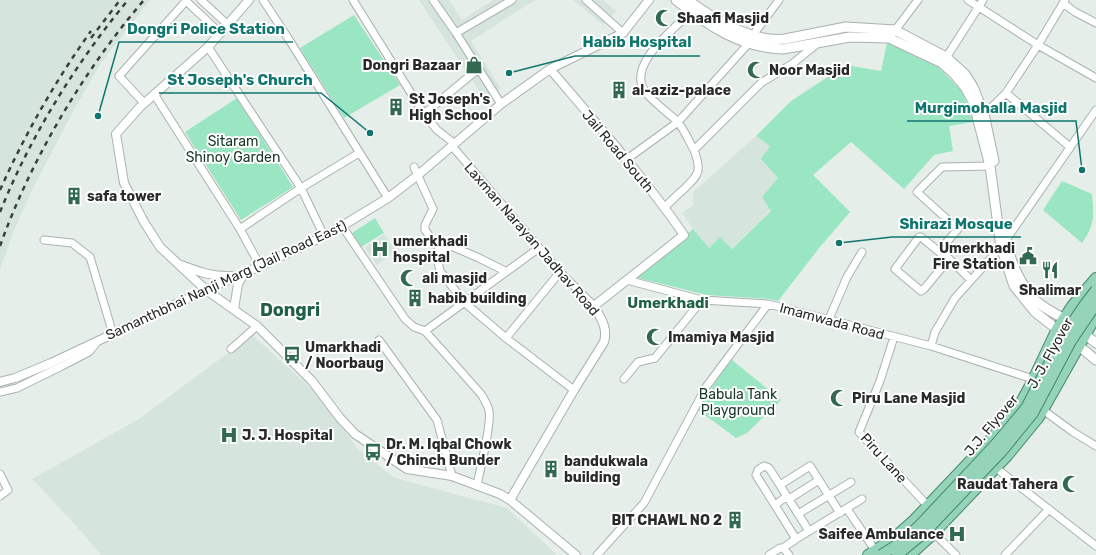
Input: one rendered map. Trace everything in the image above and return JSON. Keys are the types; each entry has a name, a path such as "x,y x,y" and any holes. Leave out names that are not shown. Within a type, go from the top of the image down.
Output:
{"main road":[{"path":"676,0 691,6 720,32 751,39 773,49 783,49 850,37 889,38 944,60"},
{"path":"751,39 778,40 846,27 895,30 944,60 965,87 981,117 994,161 1003,243 1018,278 1036,300 1086,334 1096,343"},
{"path":"981,117 1003,243 1014,286 1035,312 1079,345 1096,360"},
{"path":"874,553 914,520 990,440 1020,404 1057,329 1072,306 1096,278"},
{"name":"J.J. Flyover","path":"874,553 900,543 919,526 995,445 1026,408 1064,337 1096,290"},
{"name":"J. J. Flyover","path":"897,555 905,550 930,526 1002,451 1033,413 1071,341 1096,304"},
{"path":"910,555 934,533 1012,450 1043,410 1096,316"}],"street":[{"path":"202,0 227,24"},
{"path":"249,0 208,46 144,103 116,134 124,182 144,222 160,247 206,290 257,326 312,381 340,418 356,434 407,469 452,476 500,494 510,500 576,555"},
{"path":"263,0 388,198"},
{"name":"Laxman Narayan Jadhav Road","path":"353,0 424,114 437,130 453,145 560,272 594,306 604,325 606,336 604,342 574,390 510,500"},
{"path":"433,0 501,104"},
{"path":"456,33 512,0"},
{"path":"586,0 623,34"},
{"name":"Samanthbhai Nanji Marg (Jail Road East)","path":"0,382 15,378 113,334 324,236 342,226 388,198 418,175 501,104 550,69 623,34 649,0"},
{"path":"626,159 678,122 751,39 779,0"},
{"path":"889,38 918,0"},
{"path":"968,0 980,3 1038,45 1096,78"},
{"path":"144,103 119,76 186,1 220,32"},
{"path":"981,117 1006,93 1064,2 1075,12 1096,23"},
{"path":"944,60 980,3"},
{"path":"664,207 695,179 698,169 698,161 694,150 678,122 646,93 641,84 642,68 649,53 691,6"},
{"path":"694,150 761,83 792,64 818,43"},
{"path":"208,46 301,188 324,236"},
{"path":"424,114 478,69"},
{"name":"Jail Road South","path":"550,69 626,159 684,235 626,280"},
{"path":"1006,93 1070,147"},
{"path":"154,94 240,229 260,266"},
{"path":"931,346 935,332 955,298 1003,243 1096,110"},
{"path":"240,229 301,188 359,153"},
{"path":"971,280 940,250 958,229 917,192 942,167 990,166"},
{"path":"414,167 433,209 425,225 425,230 441,251"},
{"path":"342,226 405,319 414,327 425,331 481,394 489,412 489,423 477,485"},
{"path":"921,237 949,259 921,291 895,269 921,237"},
{"path":"44,240 72,242 90,257 113,334"},
{"path":"505,271 451,246 441,251 438,262 440,271 465,302 506,338 574,390"},
{"path":"425,331 505,271 539,248"},
{"path":"829,319 848,277 862,252"},
{"path":"178,264 219,277 240,275 234,309"},
{"path":"506,338 560,272"},
{"path":"594,306 626,280"},
{"name":"Imamwada Road","path":"626,280 702,300 768,304 931,346 1033,379"},
{"path":"624,379 638,362 655,358 702,300"},
{"path":"597,555 644,503 706,387 768,304"},
{"path":"231,349 257,326"},
{"name":"Piru Lane","path":"894,337 880,381 859,432 927,505"},
{"path":"0,392 16,388 89,352 99,340"},
{"path":"379,340 437,420 452,476"},
{"path":"1043,410 1073,432 1096,446"},
{"path":"796,539 756,475 756,472 764,466 769,468 809,531"},
{"path":"780,485 810,466 840,513"},
{"path":"996,468 1096,546"},
{"path":"0,474 8,490 0,496"},
{"path":"775,505 819,480"},
{"path":"798,514 852,482"},
{"path":"769,555 780,548 783,548 862,499"},
{"path":"847,508 874,553"},
{"path":"1005,555 1049,509"},
{"path":"934,533 956,555"},
{"path":"783,548 789,555"}],"shaded area":[{"path":"0,0 150,0 101,63 75,108 32,190 13,233 0,269"},
{"name":"Dongri Bazaar","path":"419,0 449,0 462,20 493,0 535,0 471,41 501,89 485,100"},
{"path":"573,0 603,0 616,11 603,25"},
{"path":"756,136 771,146 778,178 771,210 731,249 709,248 682,213 693,205 693,192"},
{"name":"umerkhadi hospital","path":"384,234 396,251 377,265 365,248"},
{"name":"J. J. Hospital","path":"252,335 312,389 359,450 395,478 507,508 557,555 101,555 72,521 32,479 139,419"}],"green space":[{"path":"354,15 400,85 344,118 300,48"},
{"path":"887,43 938,67 961,90 973,122 949,126 953,151 934,155 904,189 851,142 813,175 850,212 820,247 778,301 770,299 707,295 634,277 693,229 709,248 720,237 732,249 771,211 762,197 778,178 761,159 770,146 756,136 791,101 846,65 881,71"},
{"name":"Sitaram Shinoy Garden","path":"237,98 293,187 241,220 185,132"},
{"path":"1062,181 1092,194 1093,220 1082,243 1043,210"},
{"path":"375,218 384,233 361,247 352,233"},
{"name":"Babula Tank Playground","path":"732,360 781,400 747,433 736,438 698,410 723,370"}],"railway":[{"path":"91,38 120,0"},
{"path":"0,212 26,155 56,101 90,49 128,0"},
{"path":"0,246 27,181 43,148 61,117 101,56 144,0"},
{"path":"0,190 20,148 42,108 91,31"}],"place":[{"name":"Shaafi Masjid","path":"664,18"},
{"name":"Dongri Bazaar","path":"474,65"},
{"name":"Noor Masjid","path":"756,70"},
{"name":"Habib Hospital","path":"509,73"},
{"name":"al-aziz-palace","path":"619,90"},
{"name":"St Joseph's High School","path":"396,107"},
{"name":"Dongri Police Station","path":"98,116"},
{"name":"St Joseph's Church","path":"370,133"},
{"name":"Murgimohalla Masjid","path":"1082,170"},
{"name":"safa tower","path":"74,196"},
{"name":"Shirazi Mosque","path":"839,243"},
{"name":"umerkhadi hospital","path":"380,249"},
{"name":"Umerkhadi Fire Station","path":"1028,256"},
{"name":"Shalimar","path":"1050,270"},
{"name":"ali masjid","path":"409,278"},
{"name":"habib building","path":"415,298"},
{"name":"Imamiya Masjid","path":"655,337"},
{"name":"Umarkhadi / Noorbaug","path":"292,355"},
{"name":"Piru Lane Masjid","path":"839,398"},
{"name":"J. J. Hospital","path":"229,435"},
{"name":"Dr. M. Iqbal Chowk / Chinch Bunder","path":"373,452"},
{"name":"bandukwala building","path":"551,469"},
{"name":"Raudat Tahera","path":"1071,484"},
{"name":"BIT CHAWL NO 2","path":"735,520"},
{"name":"Saifee Ambulance","path":"957,534"}],"district":[{"name":"Umerkhadi","path":"668,303"},
{"name":"Dongri","path":"290,310"}]}
